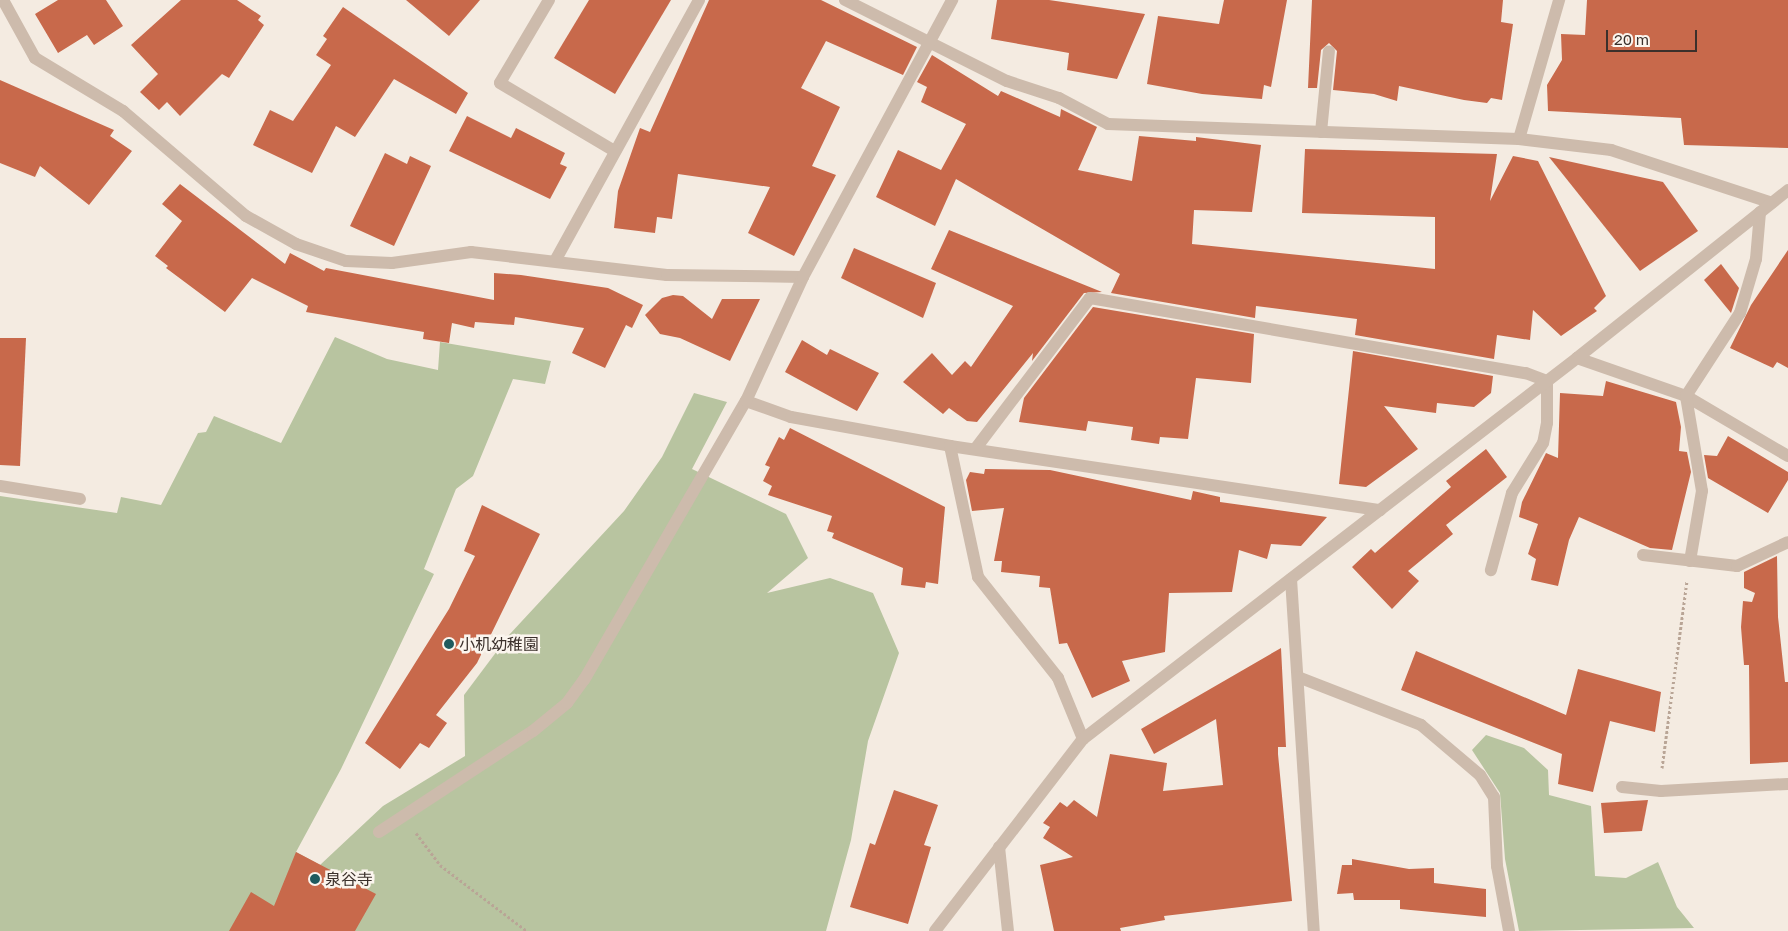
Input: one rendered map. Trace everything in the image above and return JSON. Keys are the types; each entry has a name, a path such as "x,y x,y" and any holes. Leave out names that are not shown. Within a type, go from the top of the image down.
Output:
{"street":[{"path":"3,0 35,58 123,112 246,216 296,244 346,261 392,263 471,252 667,275 803,277"},
{"path":"550,0 500,83 613,150"},
{"path":"555,261 613,150 699,0"},
{"path":"846,0 932,41 1007,81 1059,98 1108,124 1519,139 1611,150 1772,202"},
{"path":"379,832 533,731 567,703 584,680 746,401 803,277 932,41 952,0"},
{"path":"1519,139 1559,0"},
{"path":"1320,132 1329,51"},
{"path":"935,931 1083,739 1577,358 1788,190"},
{"path":"1690,561 1702,491 1686,396 1740,313 1756,259 1760,212"},
{"path":"976,448 1090,298 1526,374 1547,381"},
{"path":"1577,358 1686,396 1788,456"},
{"path":"1491,570 1512,493 1543,443 1547,381"},
{"path":"746,401 791,417 950,446 976,448 1380,510"},
{"path":"950,446 978,577 1058,678 1083,739"},
{"path":"0,486 80,499"},
{"path":"1643,555 1737,566 1788,542"},
{"path":"1291,579 1314,931"},
{"path":"1298,678 1421,725 1480,775 1494,797 1497,866 1509,931"},
{"path":"1622,787 1658,791 1788,784"},
{"path":"999,848 1008,931"}],"path":[{"path":"1658,791 1690,561"},
{"path":"404,817 440,865 527,931"}],"green space":[{"path":"335,337 387,359 438,370 440,342 551,361 545,384 513,379 473,476 456,489 424,569 434,574 341,769 296,852 320,865 383,806 465,756 464,695 509,635 624,511 662,457 694,393 727,402 692,469 786,514 808,558 767,593 830,578 873,593 899,653 868,741 851,840 826,931 0,931 0,496 117,513 121,497 161,505 198,433 206,432 214,416 281,443"},
{"path":"1486,735 1524,748 1548,770 1549,795 1591,806 1595,876 1626,878 1658,862 1677,907 1694,928 1519,931 1505,859 1500,793 1472,750"}],"building":[{"path":"58,0 106,0 123,26 94,45 87,35 58,53 35,14"},
{"path":"181,0 237,0 261,16 258,20 264,25 229,78 222,74 180,116 167,102 159,110 140,92 158,74 131,45"},
{"path":"406,0 480,0 449,36"},
{"path":"589,0 671,0 615,94 554,58"},
{"path":"709,0 821,0 917,47 903,75 826,41 801,88 840,107 812,166 836,175 794,256 748,233 770,187 678,174 672,219 657,217 655,233 614,228 618,191 640,128 650,132"},
{"path":"997,0 1049,0 1145,14 1117,79 1067,70 1069,53 991,39"},
{"path":"1224,0 1287,0 1271,87 1264,85 1262,99 1202,94 1147,84 1158,16 1219,24"},
{"path":"1312,0 1503,0 1501,22 1513,24 1502,100 1491,98 1487,103 1464,100 1399,86 1397,101 1374,94 1333,90 1337,51 1329,43 1321,50 1317,88 1308,88"},
{"path":"1587,0 1788,0 1788,148 1684,145 1681,118 1548,111 1547,85 1562,60 1561,34 1585,35"},
{"path":"343,7 468,93 456,114 394,79 355,137 336,126 312,173 253,145 270,110 293,121 331,65 316,55 327,39 323,36"},
{"path":"932,55 998,96 1001,91 1060,117 1061,109 1097,127 1078,170 1132,181 1139,136 1196,141 1196,137 1261,145 1252,212 1194,210 1192,244 1435,269 1435,217 1302,213 1305,149 1497,154 1490,201 1513,156 1538,161 1606,296 1594,308 1597,311 1561,336 1533,310 1530,340 1497,335 1494,359 1355,335 1357,319 1256,306 1255,318 1111,293 1120,274 956,179 935,226 876,197 898,150 941,170 966,124 921,102 927,87 917,82"},
{"path":"0,80 114,130 110,136 132,151 89,205 40,166 35,177 0,163"},
{"path":"467,116 511,138 516,128 565,153 560,164 567,167 550,199 449,151"},
{"path":"385,153 407,164 410,156 431,166 394,246 350,226"},
{"path":"1549,157 1663,182 1698,231 1640,271"},
{"path":"180,184 285,264 290,253 324,271 326,268 494,300 494,273 521,275 608,288 643,305 632,328 626,325 605,368 572,353 584,328 515,317 514,325 475,322 474,328 452,323 449,343 423,339 424,332 306,312 308,306 252,278 225,312 166,268 168,266 155,256 182,221 162,204"},
{"path":"949,230 1102,292 1084,293 1032,361 1033,353 977,422 967,421 949,408 943,414 903,382 932,353 952,375 965,361 971,367 1013,306 931,269"},
{"path":"854,248 936,283 923,318 841,278"},
{"path":"1788,250 1788,368 1777,362 1773,368 1730,348 1751,305"},
{"path":"1721,264 1739,288 1731,313 1704,280"},
{"path":"673,295 683,296 712,319 722,299 760,299 730,361 680,338 660,334 645,315 662,298"},
{"path":"1093,307 1254,334 1251,383 1196,378 1188,439 1160,437 1159,444 1131,440 1133,427 1088,421 1086,431 1019,422 1024,398"},
{"path":"0,338 26,338 20,466 0,465"},
{"path":"802,340 827,355 830,349 879,373 857,411 785,372"},
{"path":"1353,351 1493,376 1491,393 1474,407 1437,403 1436,413 1384,406 1418,449 1366,487 1339,484"},
{"path":"1606,381 1676,402 1681,427 1679,451 1687,452 1691,472 1672,550 1650,548 1579,517 1569,540 1558,586 1531,580 1536,559 1528,554 1538,524 1519,517 1522,502 1546,453 1558,458 1560,393 1603,396"},
{"path":"790,428 945,507 938,584 926,582 925,588 901,585 903,568 832,538 834,533 827,531 832,516 768,495 772,486 763,481 770,467 765,465 779,437 784,440"},
{"path":"1728,436 1788,472 1788,480 1768,513 1708,478 1704,455 1717,456"},
{"path":"1486,449 1507,477 1446,525 1453,534 1408,571 1419,581 1392,609 1352,567 1371,549 1375,553 1451,487 1446,481"},
{"path":"985,469 1050,470 1191,500 1193,491 1220,497 1220,502 1327,517 1301,546 1271,544 1267,559 1239,550 1232,592 1169,593 1165,652 1122,661 1130,681 1092,698 1067,643 1059,644 1050,588 1039,587 1040,576 1001,572 1002,561 994,561 1004,508 972,511 966,480 970,472 984,474"},
{"path":"482,505 540,534 477,663 436,715 447,723 429,748 420,743 400,769 365,743 449,609 475,556 464,551"},
{"path":"1777,556 1778,617 1785,682 1788,682 1788,762 1750,764 1749,665 1744,665 1741,627 1743,601 1752,602 1755,593 1744,588 1744,572"},
{"path":"1281,648 1286,747 1278,747 1278,754 1292,901 1164,916 1165,920 1120,928 1121,931 1054,931 1040,865 1073,857 1043,838 1050,827 1043,823 1060,802 1067,807 1074,800 1097,817 1110,754 1167,763 1163,791 1223,785 1216,719 1154,754 1141,729"},
{"path":"1416,651 1566,715 1578,669 1661,692 1655,732 1610,721 1593,792 1558,784 1562,754 1401,690"},
{"path":"894,790 938,805 924,845 931,847 908,924 850,907 870,843 875,845"},
{"path":"1648,800 1642,831 1604,833 1601,803"},
{"name":"泉谷寺","path":"296,852 376,894 355,931 229,931 251,892 274,906"},
{"path":"1352,859 1409,869 1434,868 1434,883 1486,889 1486,917 1400,909 1400,900 1354,900 1353,893 1337,894 1342,865 1352,865"}],"place":[{"name":"小机幼稚園","path":"449,644"},
{"name":"泉谷寺","path":"315,879"}]}
